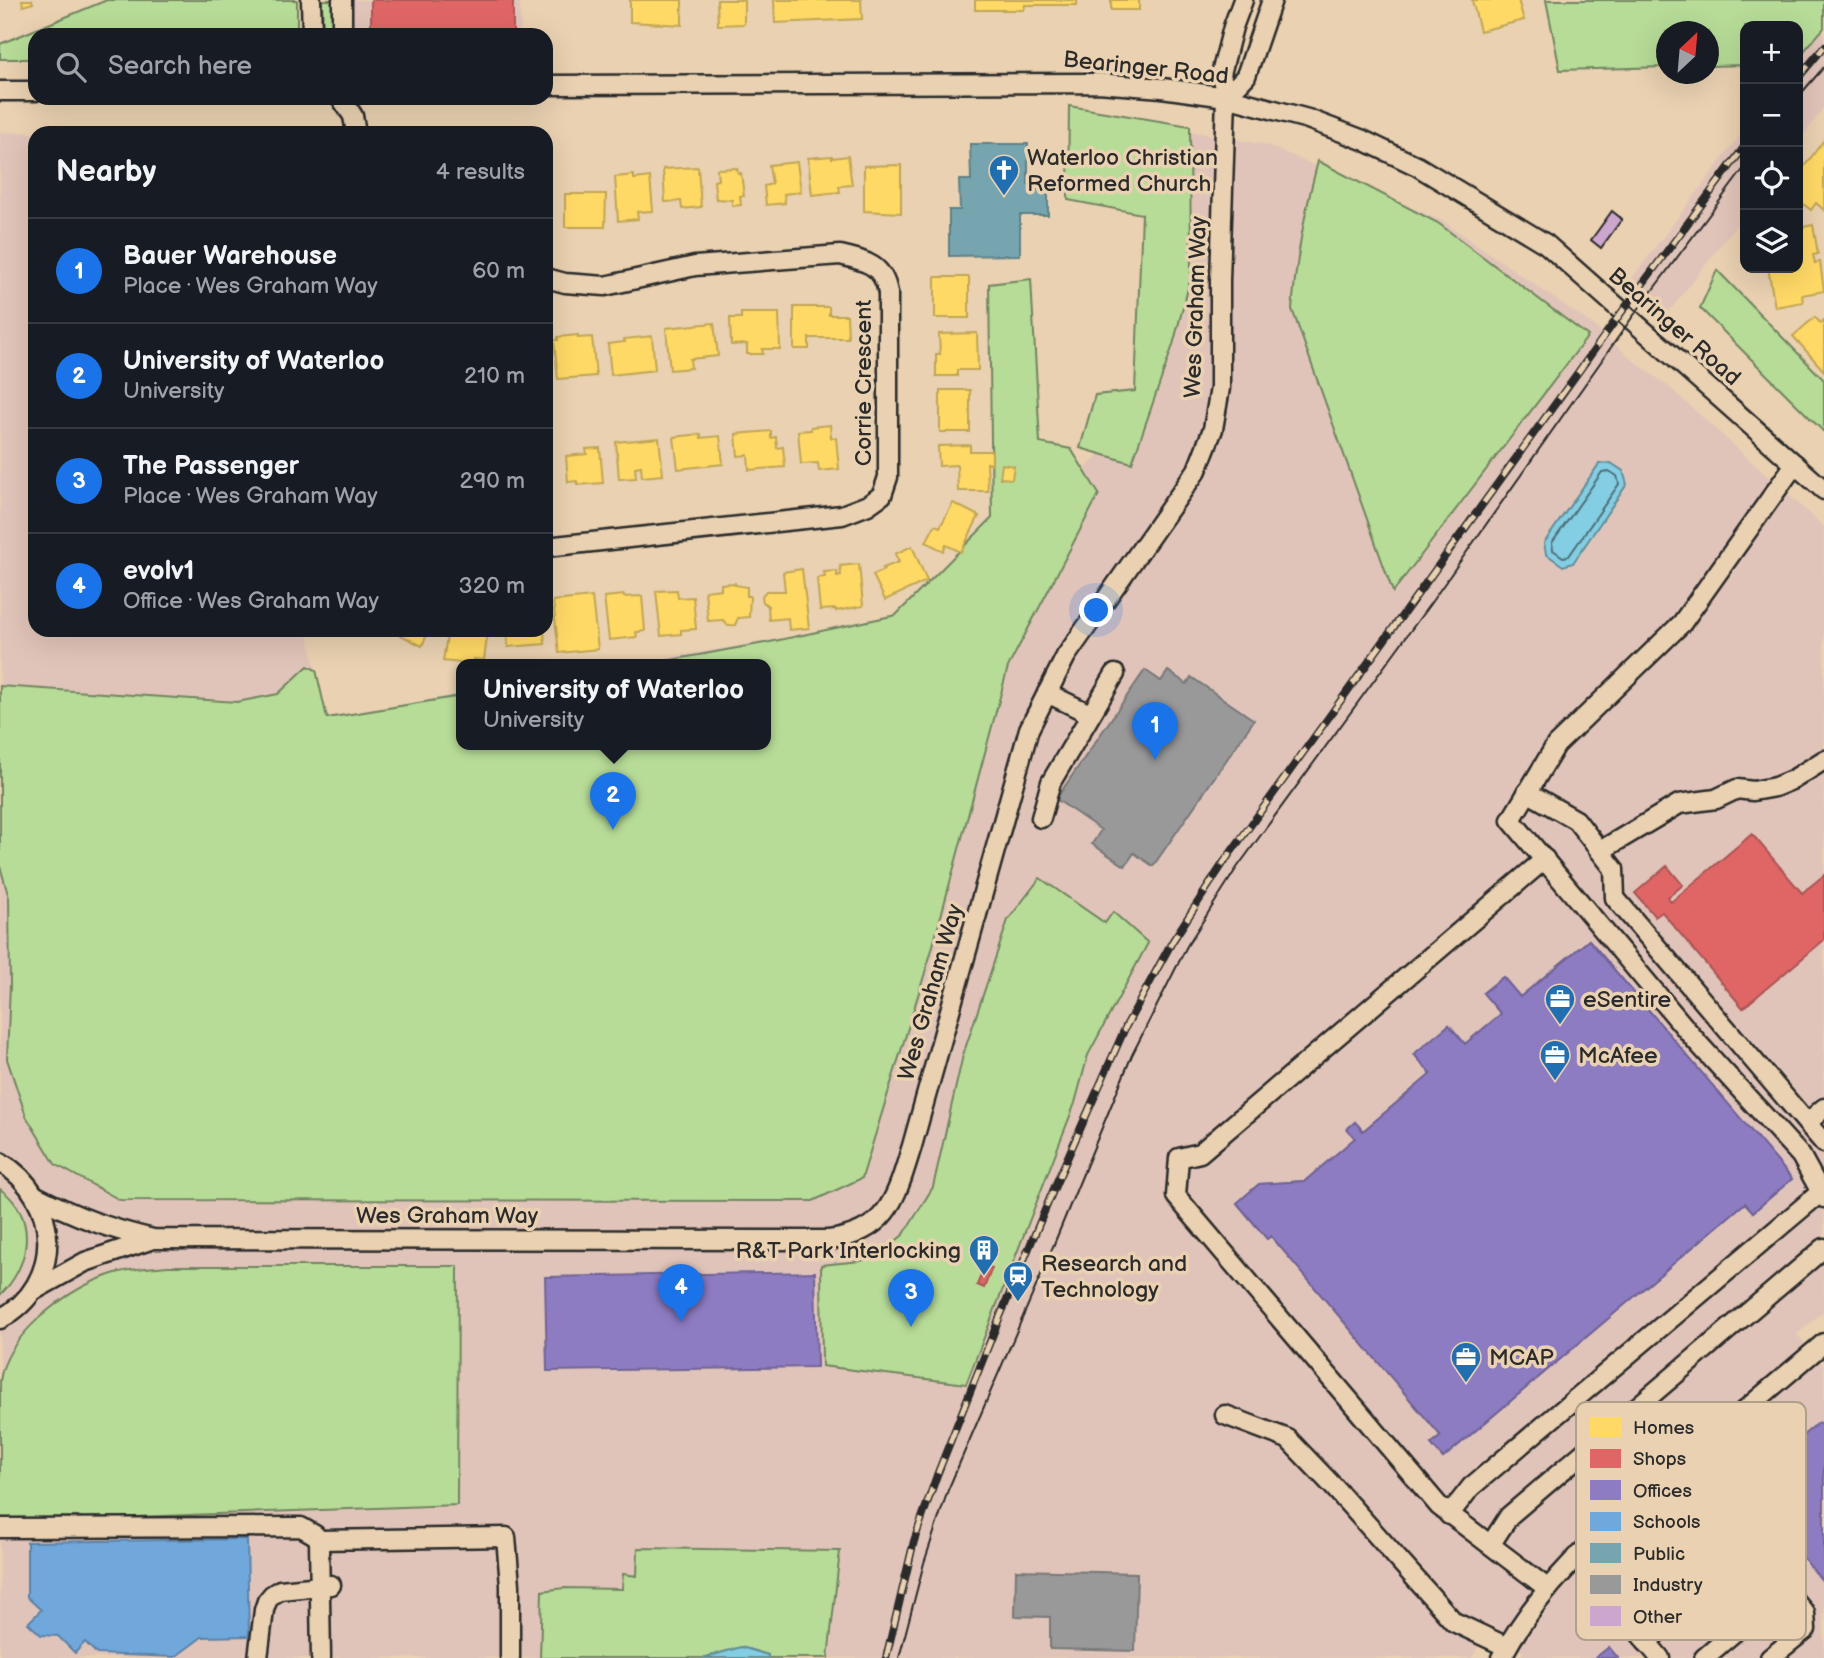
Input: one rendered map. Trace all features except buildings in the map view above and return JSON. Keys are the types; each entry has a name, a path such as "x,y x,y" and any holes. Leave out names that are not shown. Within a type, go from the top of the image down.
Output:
{"street":[{"path":"311,0 312,28"},
{"path":"342,0 342,28"},
{"name":"Wes Graham Way","path":"36,1196 108,1229 153,1239 829,1240 847,1238 867,1230 881,1219 897,1194 1029,729 1066,656 1197,471 1213,429 1220,388 1220,280 1226,97 1221,74 1243,0"},
{"path":"1226,97 1246,76 1272,0"},
{"name":"Bearinger Road","path":"553,85 1050,82 1162,88 1226,97 1308,119 1363,140 1417,166 1546,244 1824,490"},
{"path":"0,91 28,90"},
{"path":"346,105 353,116 355,126"},
{"name":"Corrie Crescent","path":"553,280 605,286 695,266 840,255 874,267 886,278 888,293 888,477 882,495 868,505 842,515 553,546"},
{"path":"1449,1515 1471,1487 1822,1195 1801,1156 1697,1042 1511,820 1556,745 1682,623 1795,464"},
{"path":"1041,818 1051,782 1115,674"},
{"path":"1047,693 1090,714"},
{"path":"1600,851 1679,804 1716,799 1737,789 1753,791 1774,787 1794,779 1824,760"},
{"path":"1527,792 1576,820 1614,869 1615,898 1824,1143"},
{"path":"1545,859 1200,1153 1180,1158 1176,1196 1439,1506 1547,1588"},
{"path":"1807,1123 1824,1108"},
{"path":"0,1149 5,1165 28,1184 36,1196 43,1212 48,1248 44,1266 33,1291 2,1320"},
{"name":"Wes Graham Way","path":"33,1291 85,1262 153,1239"},
{"path":"1642,1402 1824,1248"},
{"path":"1754,1402 1824,1343"},
{"path":"1225,1416 1288,1439 1334,1486 1454,1622 1504,1652 1547,1588 1576,1558"},
{"path":"1492,1544 1508,1516 1576,1458"},
{"path":"0,1528 301,1528 315,1535 318,1540 325,1585 321,1658"},
{"path":"318,1540 506,1537 510,1585 510,1658"},
{"path":"257,1658 267,1601 280,1590 325,1585"},
{"path":"1648,1640 1646,1642 1660,1658"},
{"path":"1704,1658 1725,1640"},
{"path":"1770,1658 1792,1640"}],"shaded area":[{"path":"349,0 520,0 521,28 350,28"},
{"path":"1824,28 1824,107 1803,136 1803,84 1803,52"},
{"path":"1144,123 1267,145 1444,222 1593,325 1669,387 1824,527 1824,1311 1797,1334 1824,1366 1824,1658 1520,1658 1523,1652 1490,1623 1472,1658 0,1658 0,132 28,133 28,637 309,637 327,718 456,695 456,750 771,750 771,659 663,659 961,606 1145,403"},
{"path":"1740,136 1740,220 1668,313 1632,278"}],"green space":[{"path":"107,0 297,0 297,28 39,28"},
{"path":"322,0 333,0 334,28 323,28"},
{"path":"1546,0 1824,0 1824,28 1803,52 1803,21 1740,21 1740,65 1719,66 1719,21 1656,21 1656,67 1560,70"},
{"path":"28,32 28,59 0,59 0,44"},
{"path":"1069,106 1190,126 1191,277 1173,345 1132,463 1080,448 1095,395 1135,391 1142,214 1068,200"},
{"path":"1318,161 1438,223 1588,336 1393,592 1292,309 1302,234"},
{"path":"1717,270 1824,380 1824,432 1700,308"},
{"path":"1031,279 1040,443 1071,449 1099,494 1008,667 931,953 862,1178 813,1201 120,1200 55,1164 26,1116 7,1059 9,898 0,866 0,686 237,702 278,694 308,666 316,670 327,718 456,697 456,750 771,750 771,659 676,659 896,615 992,518 989,284"},
{"path":"1040,878 1105,923 1113,912 1148,943 1088,1055 1075,1103 966,1384 822,1366 821,1265 861,1261 884,1251 904,1234 933,1187 963,1055 1008,920"},
{"path":"0,1189 21,1213 26,1242 18,1270 0,1295"},
{"path":"168,1266 458,1266 457,1505 0,1522 0,1381 13,1348 39,1318 88,1284 119,1272"},
{"path":"638,1548 840,1551 828,1658 768,1658 768,1655 741,1647 703,1658 540,1658 542,1591 564,1588 622,1589 623,1574 637,1576"}],"water":[{"path":"1611,463 1623,471 1627,484 1573,563 1563,566 1546,554 1544,543 1599,464"},
{"path":"741,1647 768,1655 768,1658 703,1658"}],"tram line":[{"path":"1803,91 1824,67"},
{"path":"899,1658 924,1563 948,1490 1132,1055 1187,946 1236,869 1430,604 1631,319 1740,174"},
{"path":"980,1369 1080,1128"}],"railway":[{"path":"1803,72 1824,47"},
{"path":"886,1658 914,1541 937,1475 999,1319 1126,1026 1172,942 1224,862 1744,147"}],"place":[{"name":"Waterloo Christian Reformed Church","path":"1004,197"},
{"name":"Bauer Warehouse","path":"1155,760"},
{"name":"University of Waterloo","path":"613,830"},
{"name":"eSentire","path":"1560,1026"},
{"name":"McAfee","path":"1555,1082"},
{"name":"R&T Park Interlocking","path":"984,1277"},
{"name":"Research and Technology","path":"1018,1303"},
{"name":"evolv1","path":"681,1322"},
{"name":"The Passenger","path":"911,1327"},
{"name":"MCAP","path":"1466,1384"}]}
